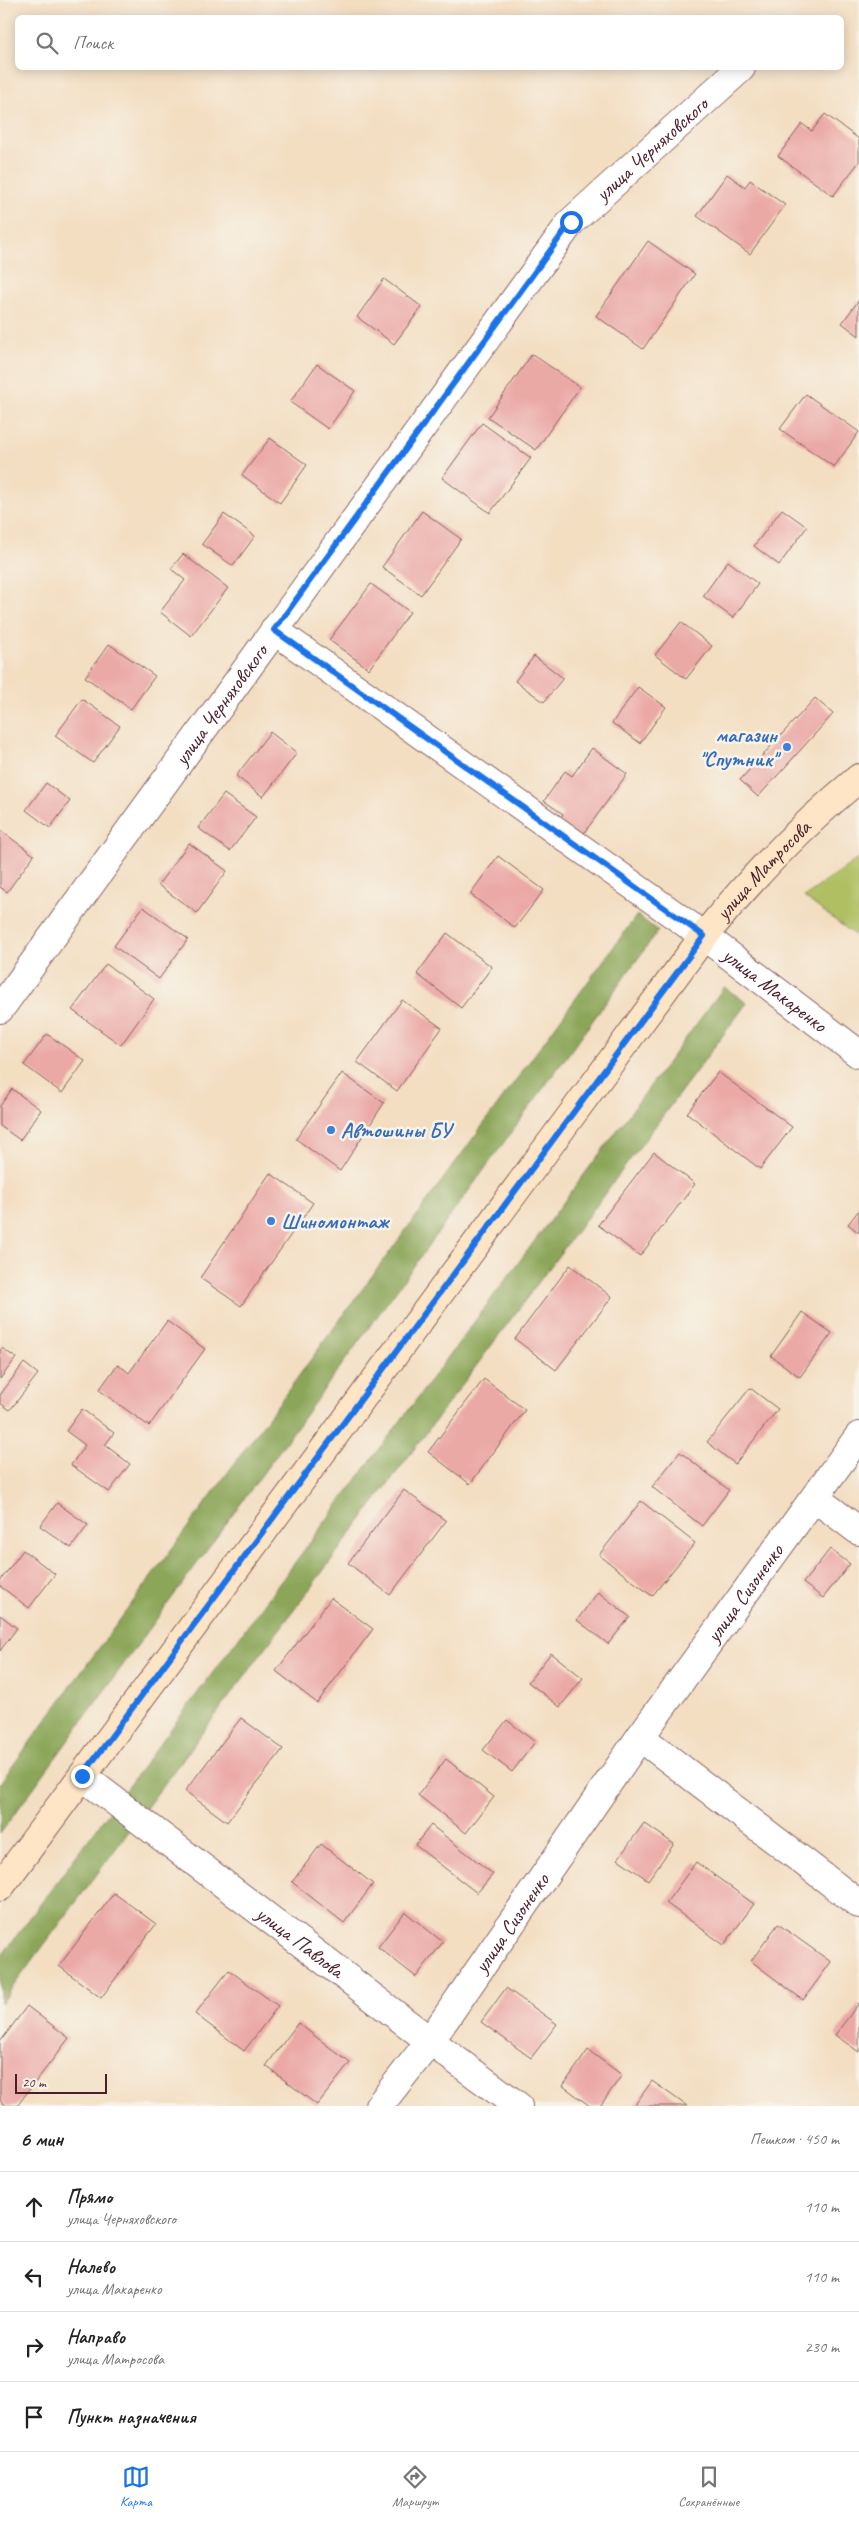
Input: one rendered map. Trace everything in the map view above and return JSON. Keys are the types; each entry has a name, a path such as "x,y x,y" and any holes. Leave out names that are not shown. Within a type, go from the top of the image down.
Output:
{"main road":[{"name":"улица Матросова","path":"0,1886 704,936 814,816 859,778"}],"street":[{"name":"улица Черняховского","path":"0,1009 571,222 739,70"},
{"name":"улица Макаренко","path":"274,630 704,936 859,1054"},
{"name":"улица Сизоненко","path":"379,2106 430,2041 640,1737 859,1436"},
{"path":"815,1498 859,1531"},
{"path":"640,1737 859,1904"},
{"name":"улица Павлова","path":"82,1776 518,2106"}],"green space":[{"path":"859,858 859,938 804,897"},
{"path":"637,915 658,931 0,1834 0,1783"},
{"path":"724,987 747,1003 0,2004 0,1958"}],"building":[{"path":"825,114 859,139 859,162 833,196 778,156 802,124 812,131"},
{"path":"727,174 745,187 750,180 785,205 750,254 697,216"},
{"path":"648,241 695,274 643,349 596,316"},
{"path":"384,279 422,307 394,344 357,317"},
{"path":"859,300 859,336 842,323"},
{"path":"532,354 580,387 536,450 488,417"},
{"path":"317,364 355,391 328,429 290,402"},
{"path":"806,394 859,432 834,467 780,429"},
{"path":"482,423 531,458 490,513 442,478"},
{"path":"270,438 307,465 280,503 242,475"},
{"path":"782,509 807,527 779,565 754,546"},
{"path":"422,511 461,539 421,595 382,567"},
{"path":"224,514 255,536 233,566 202,544"},
{"path":"183,554 228,588 191,636 160,612 185,580 171,569"},
{"path":"728,561 758,584 733,618 703,596"},
{"path":"371,584 410,612 369,669 329,640"},
{"path":"681,622 712,646 686,679 655,655"},
{"path":"109,644 155,676 131,709 85,677"},
{"path":"534,656 563,678 544,702 515,681"},
{"path":"638,687 666,707 640,743 612,723"},
{"name":"магазин \"Спутник\"","path":"815,698 833,714 758,797 740,780"},
{"path":"82,699 120,726 93,763 55,736"},
{"path":"270,732 297,753 263,797 236,776"},
{"path":"592,748 627,774 579,840 557,823 563,814 544,801 565,771 572,776"},
{"path":"46,783 70,801 50,828 26,810"},
{"path":"224,794 256,817 230,851 198,828"},
{"path":"0,830 34,855 7,892 0,887"},
{"path":"189,843 227,871 197,913 158,885"},
{"path":"498,856 544,890 515,928 470,894"},
{"path":"143,907 188,939 159,979 114,946"},
{"path":"447,933 492,967 461,1008 417,974"},
{"path":"106,964 154,999 121,1045 72,1010"},
{"path":"402,1000 442,1028 397,1091 357,1062"},
{"path":"47,1034 85,1061 62,1093 24,1065"},
{"path":"718,1072 792,1127 760,1169 687,1113"},
{"path":"342,1073 384,1103 340,1171 296,1139"},
{"path":"12,1089 41,1110 20,1140 0,1126 0,1106"},
{"path":"654,1152 695,1184 640,1256 598,1225"},
{"path":"270,1173 313,1203 241,1306 200,1278"},
{"path":"859,1210 859,1233 848,1224"},
{"path":"570,1265 612,1297 556,1370 515,1339"},
{"path":"802,1312 832,1333 800,1377 771,1356"},
{"path":"167,1321 205,1349 149,1426 99,1390 118,1364 129,1373"},
{"path":"2,1348 16,1358 0,1379 0,1351"},
{"path":"24,1363 38,1374 10,1410 0,1403 0,1395"},
{"path":"484,1379 525,1410 470,1484 428,1452"},
{"path":"750,1388 778,1409 735,1464 707,1442"},
{"path":"82,1409 114,1433 105,1445 130,1464 109,1492 71,1465 85,1445 66,1431"},
{"path":"680,1452 729,1490 702,1526 652,1487"},
{"path":"404,1490 446,1521 390,1595 348,1563"},
{"path":"641,1501 695,1543 652,1596 599,1555"},
{"path":"57,1503 88,1525 71,1548 40,1526"},
{"path":"830,1549 850,1564 823,1598 803,1583"},
{"path":"23,1550 55,1574 29,1608 0,1586 0,1581"},
{"path":"598,1592 630,1617 608,1644 577,1620"},
{"path":"331,1598 373,1629 317,1703 276,1671"},
{"path":"0,1615 17,1628 0,1651"},
{"path":"551,1653 583,1678 560,1707 528,1682"},
{"path":"241,1718 283,1749 227,1822 185,1791"},
{"path":"507,1720 535,1742 512,1772 483,1750"},
{"path":"446,1759 494,1797 466,1833 418,1795"},
{"path":"644,1823 674,1844 648,1880 618,1859"},
{"path":"431,1825 493,1874 477,1893 415,1845"},
{"path":"321,1844 373,1884 344,1923 292,1882"},
{"path":"696,1862 754,1904 724,1945 666,1903"},
{"path":"114,1893 156,1924 101,1998 59,1966"},
{"path":"405,1912 443,1942 416,1977 378,1947"},
{"path":"778,1924 831,1962 803,2000 751,1961"},
{"path":"229,1970 278,2006 244,2051 195,2014"},
{"path":"506,1988 557,2024 531,2058 481,2022"},
{"path":"859,2003 859,2052 835,2035"},
{"path":"27,2006 69,2038 17,2106 7,2106 0,2101 0,2042"},
{"path":"298,2023 350,2063 317,2105 266,2066"},
{"path":"588,2050 622,2075 600,2106 590,2106 563,2086"},
{"path":"652,2081 687,2106 634,2106"}],"place":[{"name":"магазин \"Спутник\"","path":"787,747"},
{"name":"Автошины БУ","path":"331,1130"},
{"name":"Шиномонтаж","path":"271,1221"}],"route":[{"path":"82,1776 704,936 274,630 571,222"}]}
